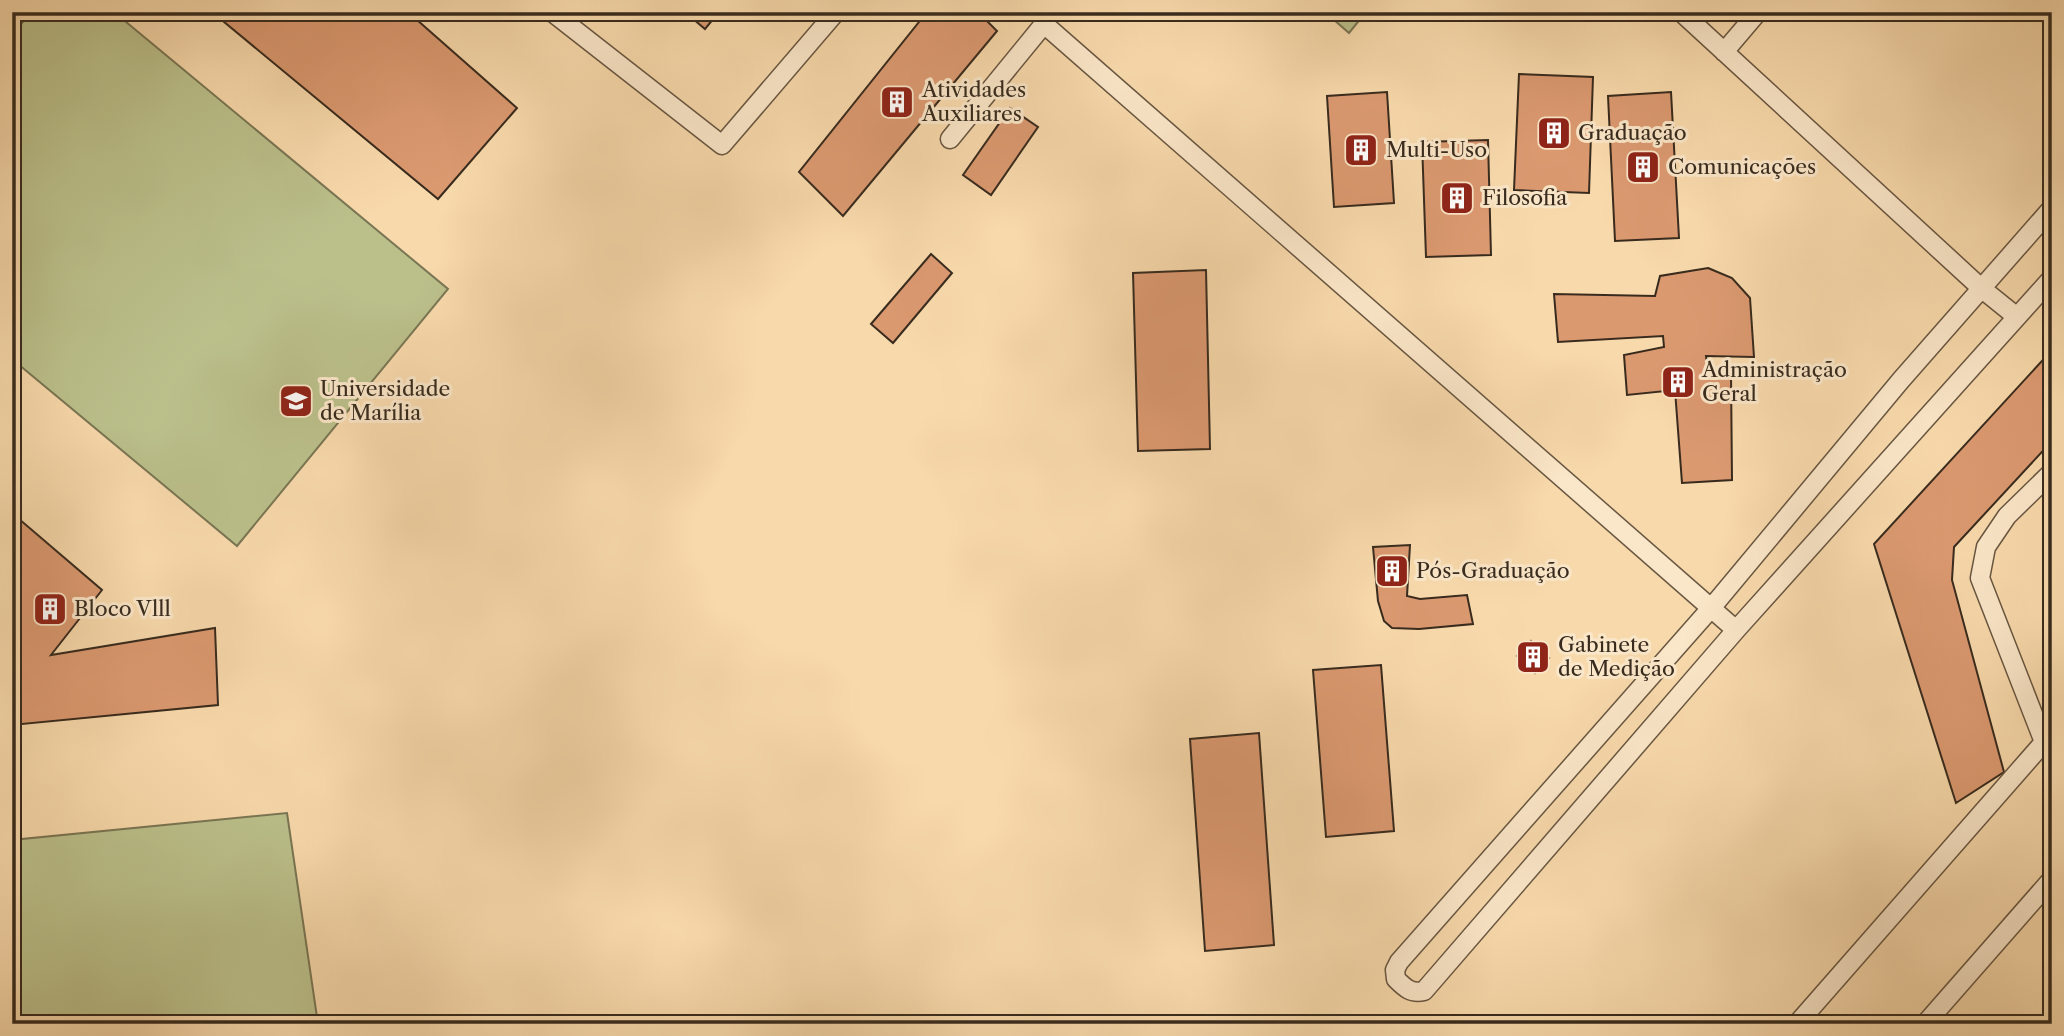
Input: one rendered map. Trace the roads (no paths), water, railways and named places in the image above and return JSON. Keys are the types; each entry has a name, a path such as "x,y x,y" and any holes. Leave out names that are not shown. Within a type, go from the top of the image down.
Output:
{"lane":[{"path":"552,12 722,145 836,12"},
{"path":"1681,12 1981,288 2017,317"},
{"path":"1724,52 1758,12"},
{"path":"950,139 1044,24 1736,630"},
{"path":"2052,208 1901,380 1712,607 1399,962 1395,970 1396,979 1408,990 1417,993 1424,991 1736,630 2052,278"},
{"path":"1797,1024 2049,740 1980,578 1986,547 2007,516 2052,472"},
{"path":"1925,1024 2052,878"}],"place":[{"name":"Atividades Auxiliares","path":"897,102"},
{"name":"Graduação","path":"1554,133"},
{"name":"Multi-Uso","path":"1361,150"},
{"name":"Comunicações","path":"1643,167"},
{"name":"Filosofia","path":"1457,198"},
{"name":"Administração Geral","path":"1678,382"},
{"name":"Universidade de Marília","path":"296,401"},
{"name":"Pós-Graduação","path":"1392,571"},
{"name":"Bloco Vlll","path":"50,609"},
{"name":"Gabinete de Medição","path":"1533,657"}]}
